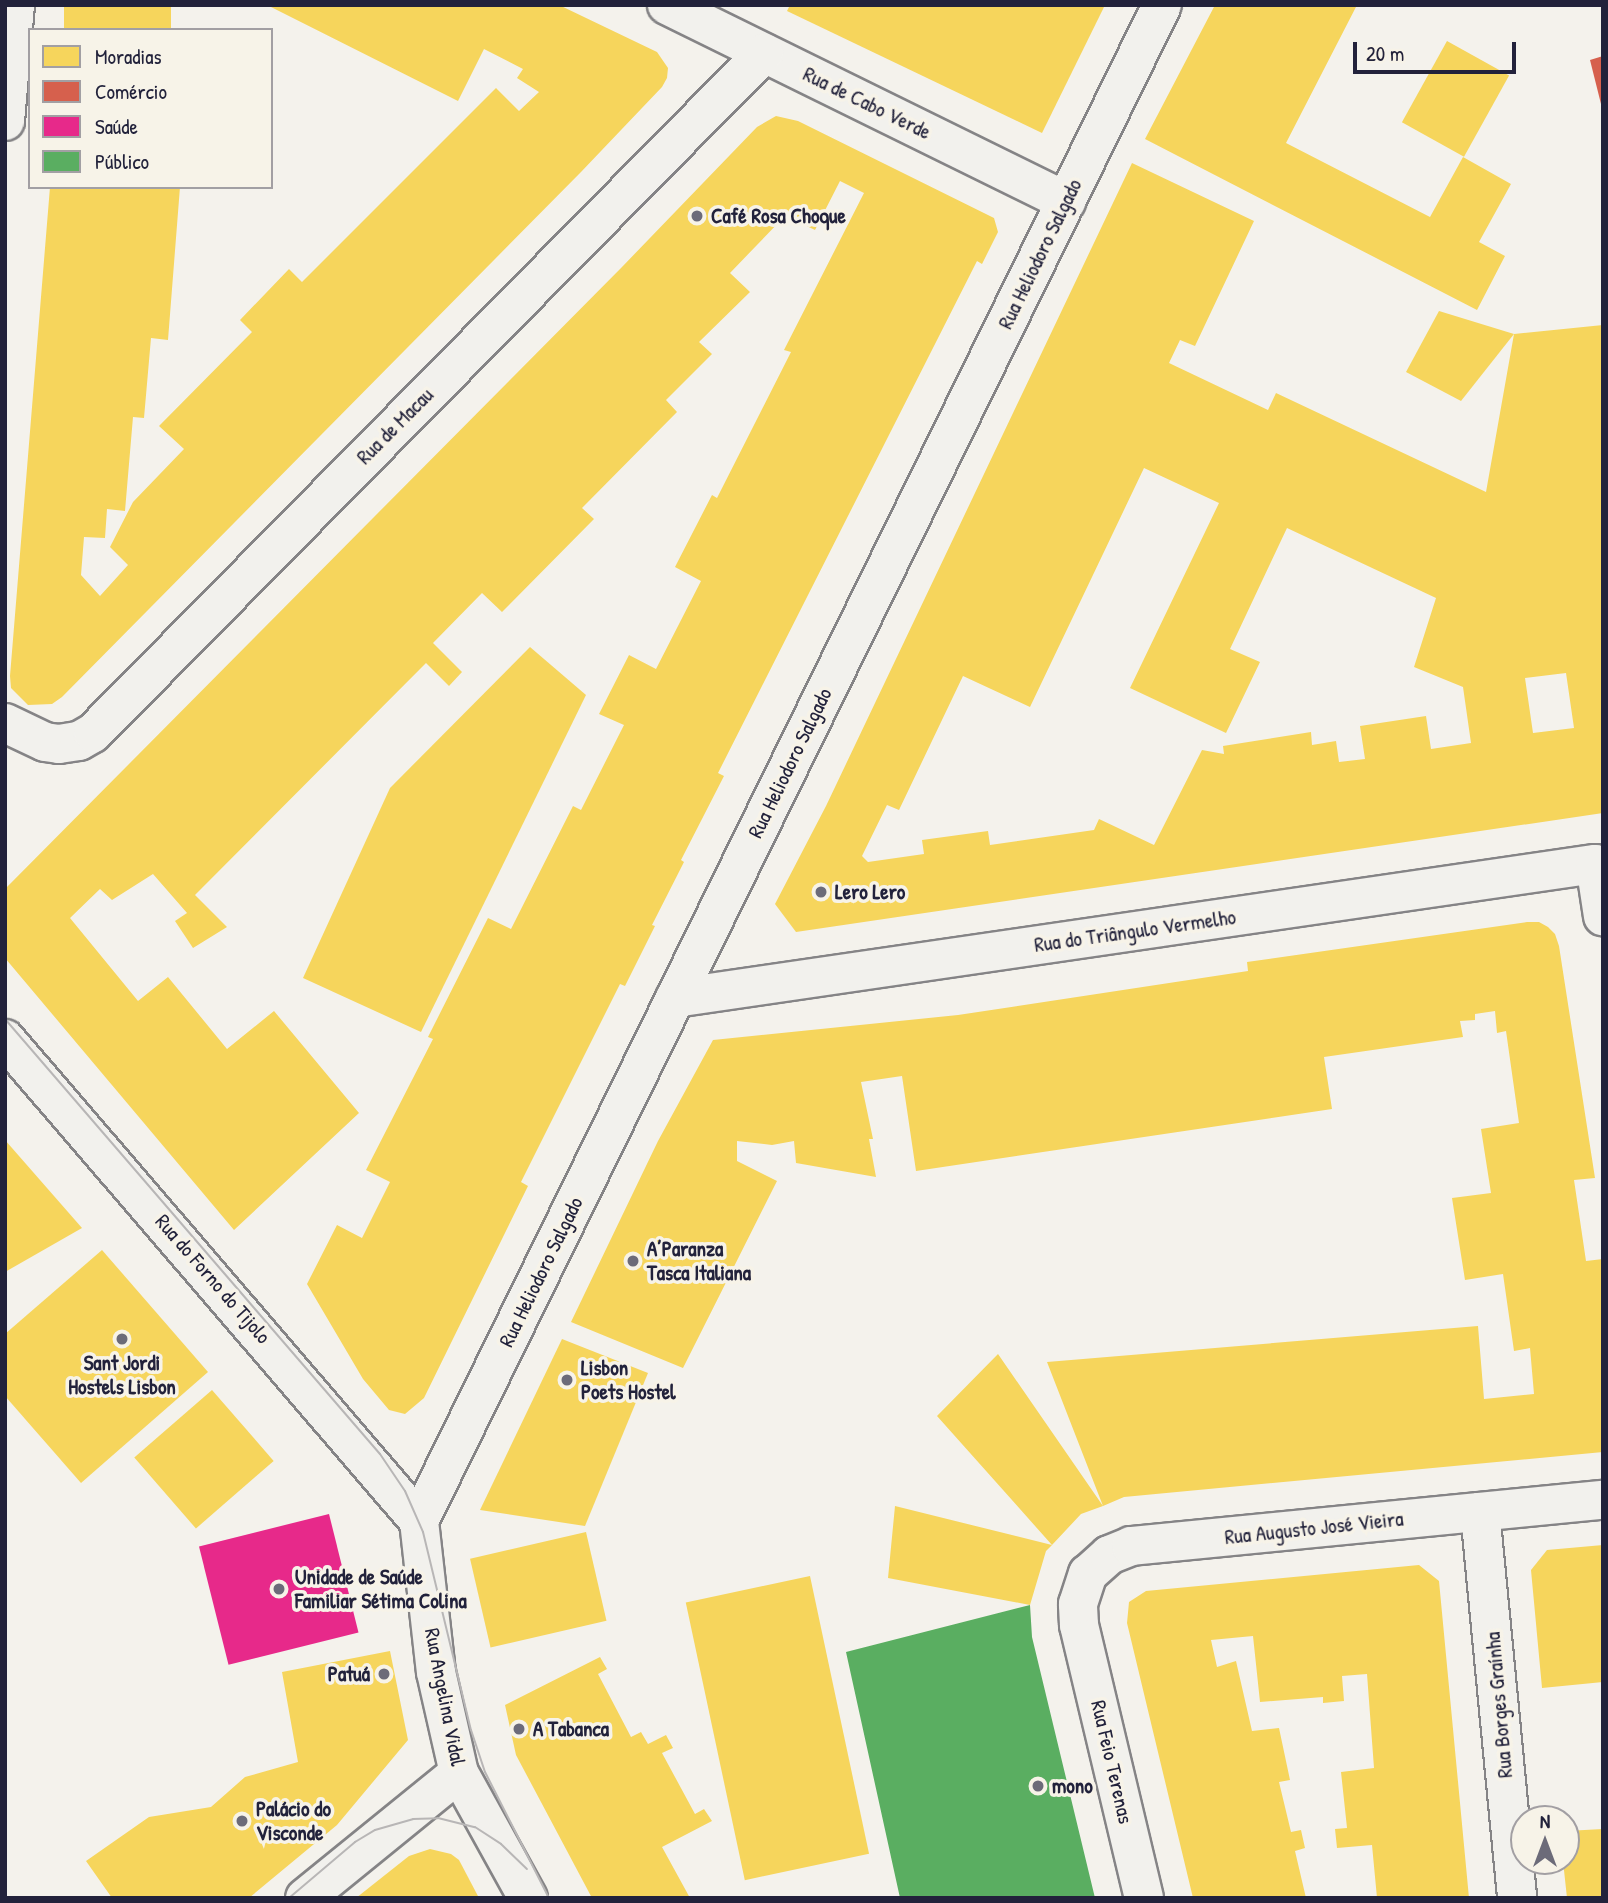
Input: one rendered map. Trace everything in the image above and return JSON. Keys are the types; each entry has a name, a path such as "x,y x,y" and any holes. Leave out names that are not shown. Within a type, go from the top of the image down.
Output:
{"street":[{"path":"5,121 15,5"},
{"name":"Rua de Cabo Verde","path":"667,5 1066,201"},
{"name":"Rua Heliodoro Salgado","path":"419,1521 1161,5"},
{"name":"Rua de Macau","path":"5,723 45,742 60,744 79,741 93,733 764,53"},
{"name":"Rua do Triângulo Vermelho","path":"675,998 1595,864 1603,916"},
{"name":"Rua do Forno do Tijolo","path":"5,1039 419,1521"},
{"name":"Rua Augusto José Vieira","path":"1079,1625 1078,1604 1088,1574 1109,1555 1131,1546 1603,1500"},
{"name":"Rua Borges Graínha","path":"1480,1512 1517,1898"},
{"name":"Rua Angelina Vidal","path":"419,1521 436,1672 459,1773 528,1898"},
{"name":"Rua Feio Terenas","path":"1079,1625 1144,1898"},
{"path":"306,1898 459,1773"}],"building: Moradias":[{"path":"64,5 171,5 171,28 64,28"},
{"path":"267,5 559,5 657,52 668,68 662,87 581,172 62,697 52,704 28,705 11,688 10,676 50,189 180,189 168,340 151,338 144,418 133,417 125,511 107,509 105,538 84,537 81,575 100,596 128,565 110,547 133,502 184,449 159,426 252,332 240,320 289,269 302,282 496,88 519,111 539,92 517,78 523,69 484,49 458,101"},
{"path":"790,5 1105,5 1042,133 787,11"},
{"path":"1215,5 1357,5 1286,143 1430,217 1463,157 1511,184 1479,242 1505,256 1477,310 1145,139"},
{"path":"1447,41 1509,75 1464,157 1402,122"},
{"path":"776,116 798,121 994,218 998,232 982,264 977,261 718,773 724,776 681,860 684,862 652,925 655,926 625,986 620,984 521,1182 528,1186 424,1398 405,1414 389,1410 363,1379 307,1284 337,1225 362,1238 390,1182 366,1170 433,1039 428,1037 488,918 511,929 573,806 581,810 624,725 599,714 629,655 656,669 701,581 675,567 712,495 717,498 791,352 784,350 864,193 840,181 815,230 792,219 781,220 730,273 750,292 699,342 712,354 666,400 677,412 582,508 594,519 502,612 482,593 433,643 462,672 449,686 426,663 195,895 227,927 193,948 175,921 187,913 153,874 112,900 100,889 70,918 138,1001 168,977 227,1049 274,1011 359,1113 234,1230 5,958 5,889 622,267 757,127"},
{"path":"1132,163 1254,221 1195,346 1180,340 1169,363 1268,410 1276,393 1486,492 1514,334 1603,325 1603,813 796,932 775,904 826,806","holes":["1144,468 1219,503 1130,688 1226,733 1260,662 1230,649 1287,528 1436,598 1414,667 1463,687 1471,743 1431,749 1426,716 1360,726 1365,759 1339,762 1336,741 1312,745 1311,732 1223,746 1224,754 1202,750 1154,845 1099,819 1094,830 990,845 988,831 922,840 924,854 868,862 862,856 887,805 899,810 963,676 1030,707","1566,673 1574,728 1533,733 1525,678"]},
{"path":"1439,311 1514,334 1461,401 1406,372"},
{"path":"530,647 586,695 421,1032 303,978 390,788"},
{"path":"1527,922 1539,922 1548,927 1555,934 1559,946 1595,1178 1574,1180 1586,1261 1603,1259 1603,1452 1124,1497 1103,1506 1047,1362 1478,1326 1484,1399 1534,1394 1530,1348 1514,1351 1503,1274 1465,1280 1452,1198 1491,1193 1481,1129 1519,1123 1506,1031 1497,1033 1495,1011 1475,1014 1475,1020 1460,1021 1463,1037 1324,1057 1332,1109 916,1171 902,1076 861,1082 873,1139 869,1139 876,1177 796,1163 794,1141 772,1145 737,1141 737,1161 777,1181 683,1368 571,1322 658,1141 713,1040 958,1015 1248,971 1247,962"},
{"path":"5,1140 82,1228 5,1272"},
{"path":"102,1250 208,1372 81,1483 5,1396 5,1334"},
{"path":"562,1339 648,1373 585,1526 480,1510"},
{"path":"998,1354 1103,1506 1081,1514 1052,1545 937,1416"},
{"path":"212,1390 274,1461 196,1529 134,1458"},
{"path":"895,1506 1052,1545 1046,1551 1030,1605 888,1578"},
{"path":"586,1532 606,1621 491,1647 470,1559"},
{"path":"1603,1545 1603,1682 1542,1688 1531,1570 1547,1550"},
{"path":"1419,1565 1439,1581 1469,1898 1377,1898 1372,1845 1337,1848 1335,1829 1347,1828 1341,1772 1374,1768 1367,1674 1342,1676 1344,1701 1323,1703 1323,1697 1260,1702 1253,1636 1211,1640 1217,1667 1236,1661 1252,1731 1279,1728 1290,1780 1279,1782 1291,1832 1301,1830 1305,1848 1295,1851 1306,1898 1193,1898 1127,1623 1129,1602 1146,1591"},
{"path":"810,1576 869,1854 745,1880 686,1602"},
{"name":"Palácio do Visconde","path":"390,1651 408,1740 337,1825 249,1898 112,1898 86,1861 149,1817 211,1807 245,1777 298,1762 282,1672"},
{"path":"600,1657 607,1669 598,1674 631,1737 641,1732 648,1744 666,1735 673,1748 662,1753 695,1814 704,1809 712,1821 662,1847 690,1898 592,1898 516,1755 505,1705"},
{"path":"1603,1829 1603,1898 1567,1898 1565,1875 1580,1875 1580,1830"},
{"path":"430,1849 451,1854 459,1860 479,1898 356,1898 409,1856"}],"building: Comércio":[{"path":"1603,56 1603,108 1602,108 1590,60"}],"building: Saúde":[{"name":"Unidade de Saúde Familiar Sétima Colina","path":"329,1514 359,1632 228,1665 199,1546"}],"building: Público":[{"path":"1030,1605 1032,1637 1095,1898 900,1898 846,1652"}],"tram line":[{"path":"5,1019 380,1454 405,1491 423,1532 471,1730 485,1772 549,1898"},
{"path":"289,1898 355,1842 375,1830 413,1819 438,1818 475,1827 501,1844 527,1869"}],"place":[{"name":"Café Rosa Choque","path":"697,216"},
{"name":"Lero Lero","path":"821,892"},
{"name":"A’Paranza Tasca Italiana","path":"633,1261"},
{"name":"Sant Jordi Hostels Lisbon","path":"122,1339"},
{"name":"Lisbon Poets Hostel","path":"567,1380"},
{"name":"Unidade de Saúde Familiar Sétima Colina","path":"279,1589"},
{"name":"Patuá","path":"384,1674"},
{"name":"A Tabanca","path":"519,1729"},
{"name":"mono","path":"1038,1786"},
{"name":"Palácio do Visconde","path":"242,1821"}]}
